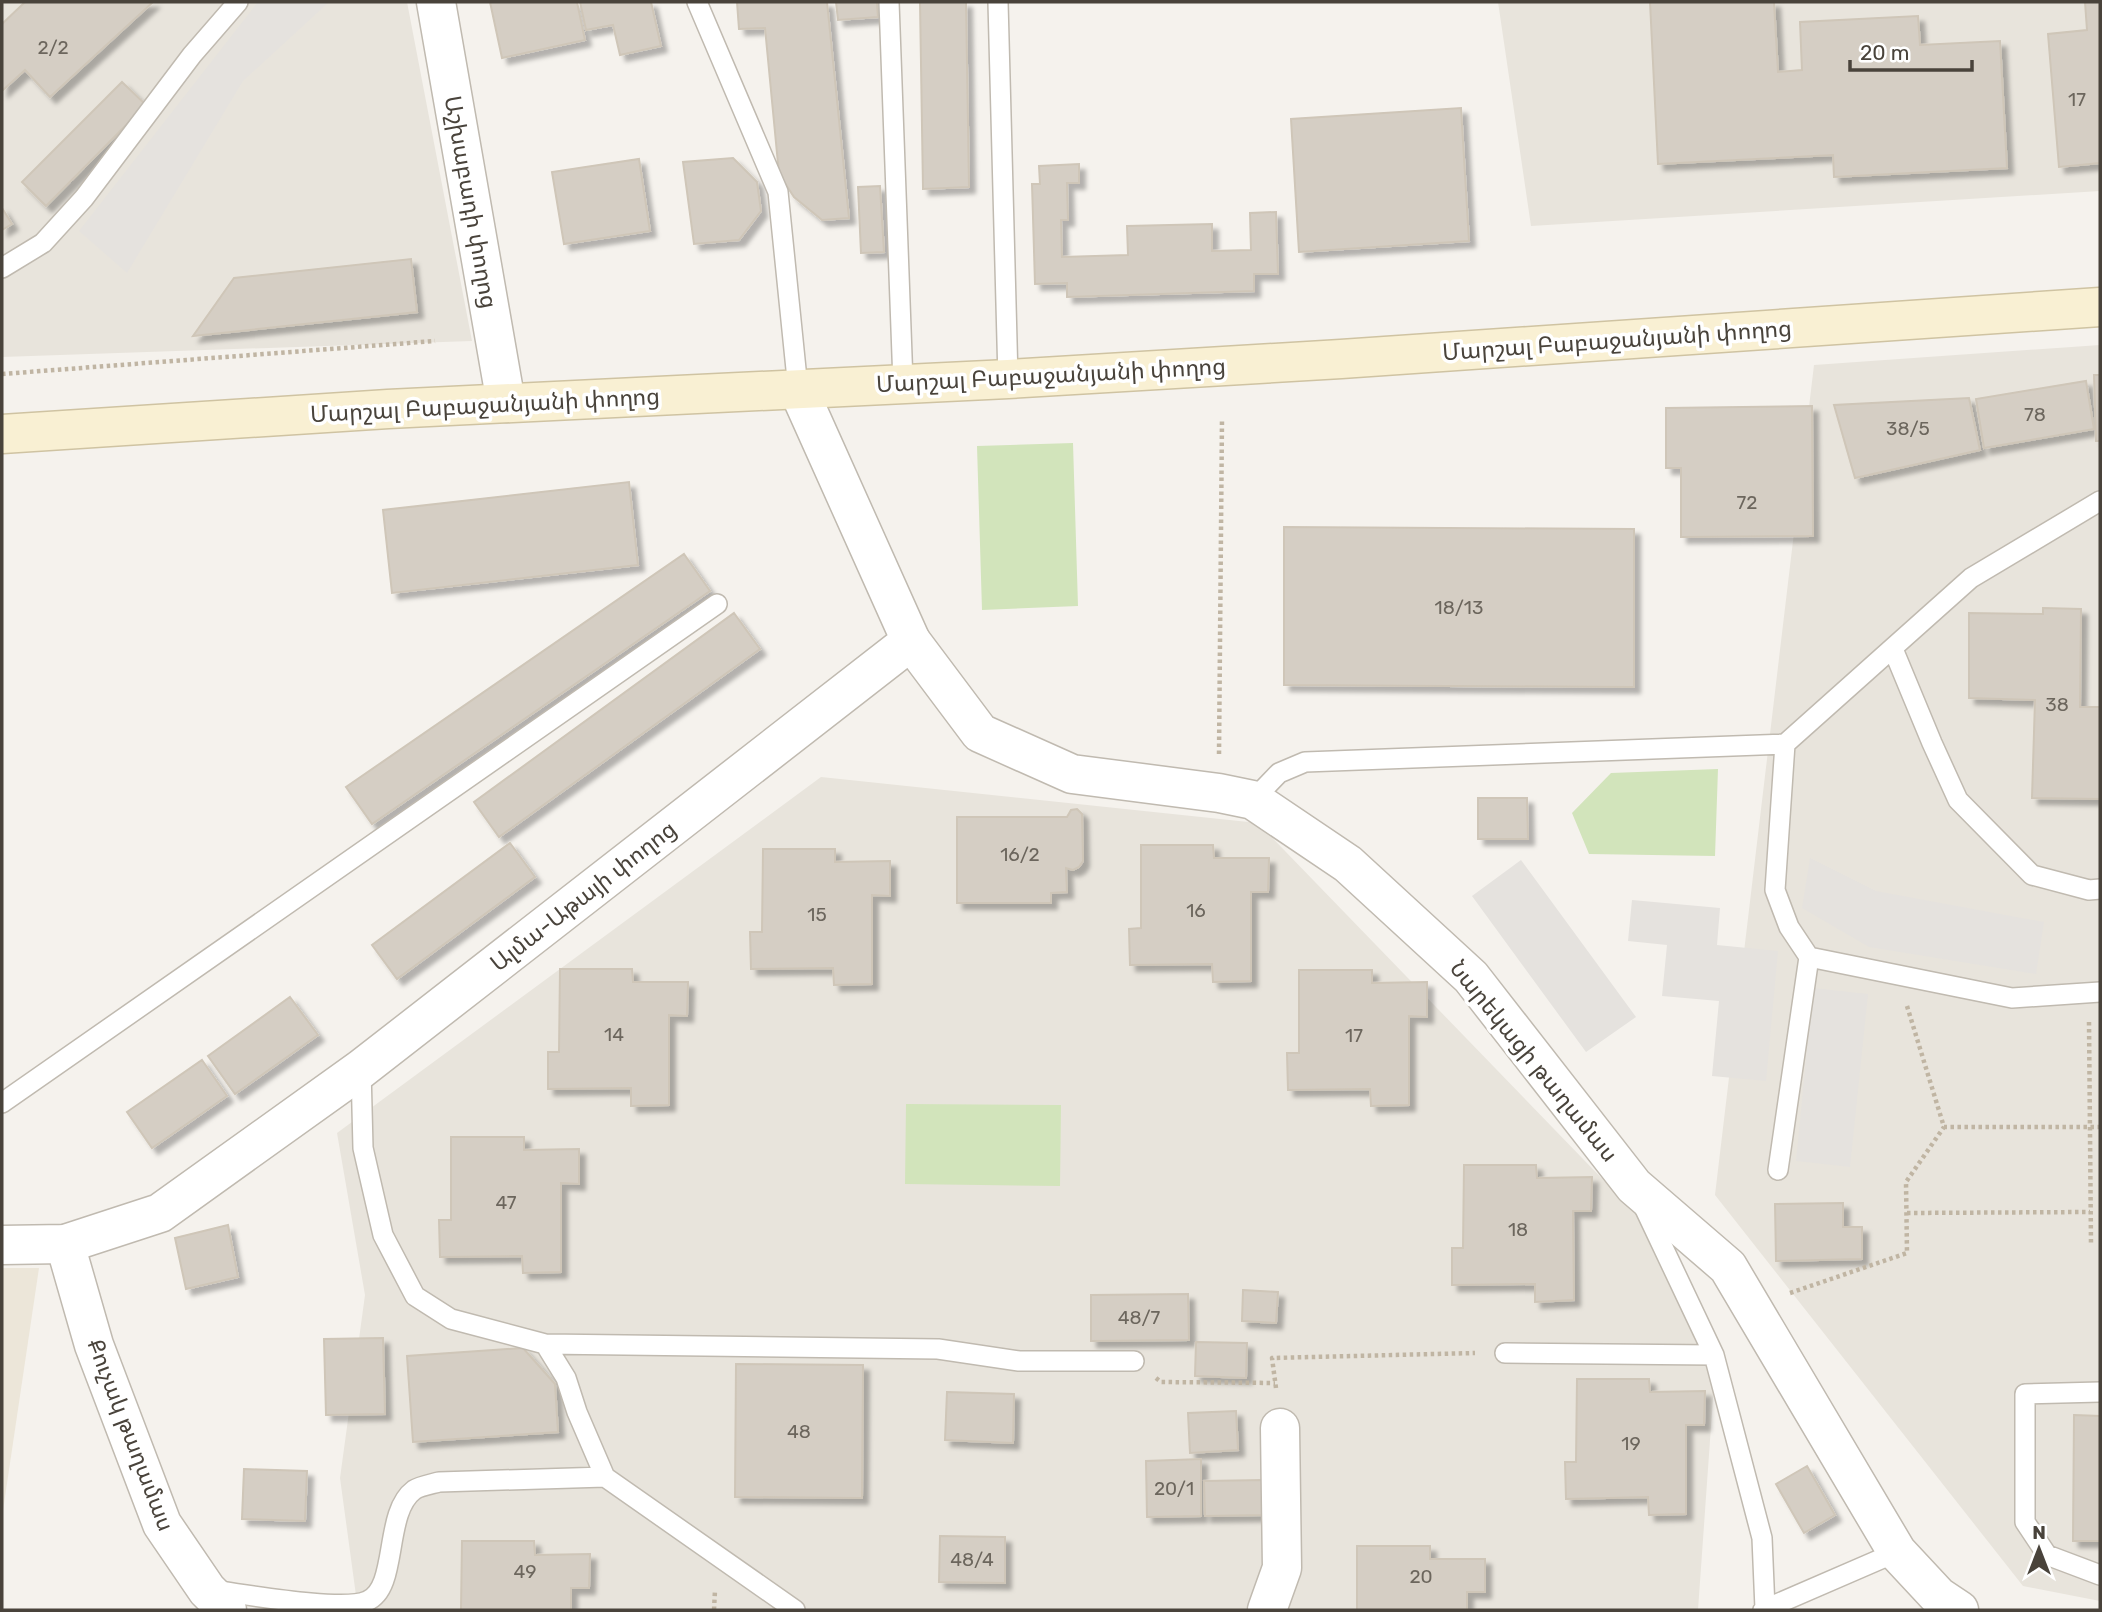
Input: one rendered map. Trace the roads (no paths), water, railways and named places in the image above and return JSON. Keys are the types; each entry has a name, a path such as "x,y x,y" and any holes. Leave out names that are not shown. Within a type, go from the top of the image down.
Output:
{"main road":[{"name":"Մարշալ Բաբաջանյանի փողոց","path":"2,435 506,403 1008,379 1341,359 2100,307"}],"street":[{"name":"Աշխաբադի փողոց","path":"436,2 506,403"},
{"path":"798,389 911,641"},
{"name":"Նարեկացի թաղամաս","path":"911,641 980,733 1072,774 1236,796 1348,864 1471,977 1634,1186 1728,1267 1897,1552 1938,1596 1959,1610"},
{"name":"Ալմա-Աթայի փողոց","path":"2,1245 65,1244 160,1213 361,1069 911,641"},
{"name":"Քուչակ թաղամաս","path":"65,1244 94,1345 162,1524 217,1600"},
{"path":"1267,1610 1282,1568 1280,1427"}],"lane":[{"path":"2,268 43,243 84,198 192,55 239,2"},
{"path":"697,2 778,192 798,389"},
{"path":"889,2 903,383"},
{"path":"998,2 1008,379"},
{"path":"1236,796 1305,762 1785,744 1971,578 2100,501"},
{"path":"2,1103 716,604"},
{"path":"1893,649 1931,743 1958,800 2032,875 2088,890 2100,889"},
{"path":"1785,744 1775,890 1788,927 1809,957 2012,998 2094,993"},
{"path":"1778,1170 1809,957"},
{"path":"361,1069 363,1148 383,1235 415,1296 451,1319 545,1344 938,1349 1019,1361 1134,1361"},
{"path":"1634,1186 1714,1355 1762,1538 1764,1609 1897,1552"},
{"path":"545,1344 566,1378 577,1412 605,1477 795,1610"},
{"path":"1505,1353 1714,1355"},
{"path":"2100,1392 2025,1394 2025,1522 2047,1555 2100,1576"},
{"path":"217,1600 344,1605 369,1601 383,1584 400,1505 415,1489 439,1482 605,1477"}]}
